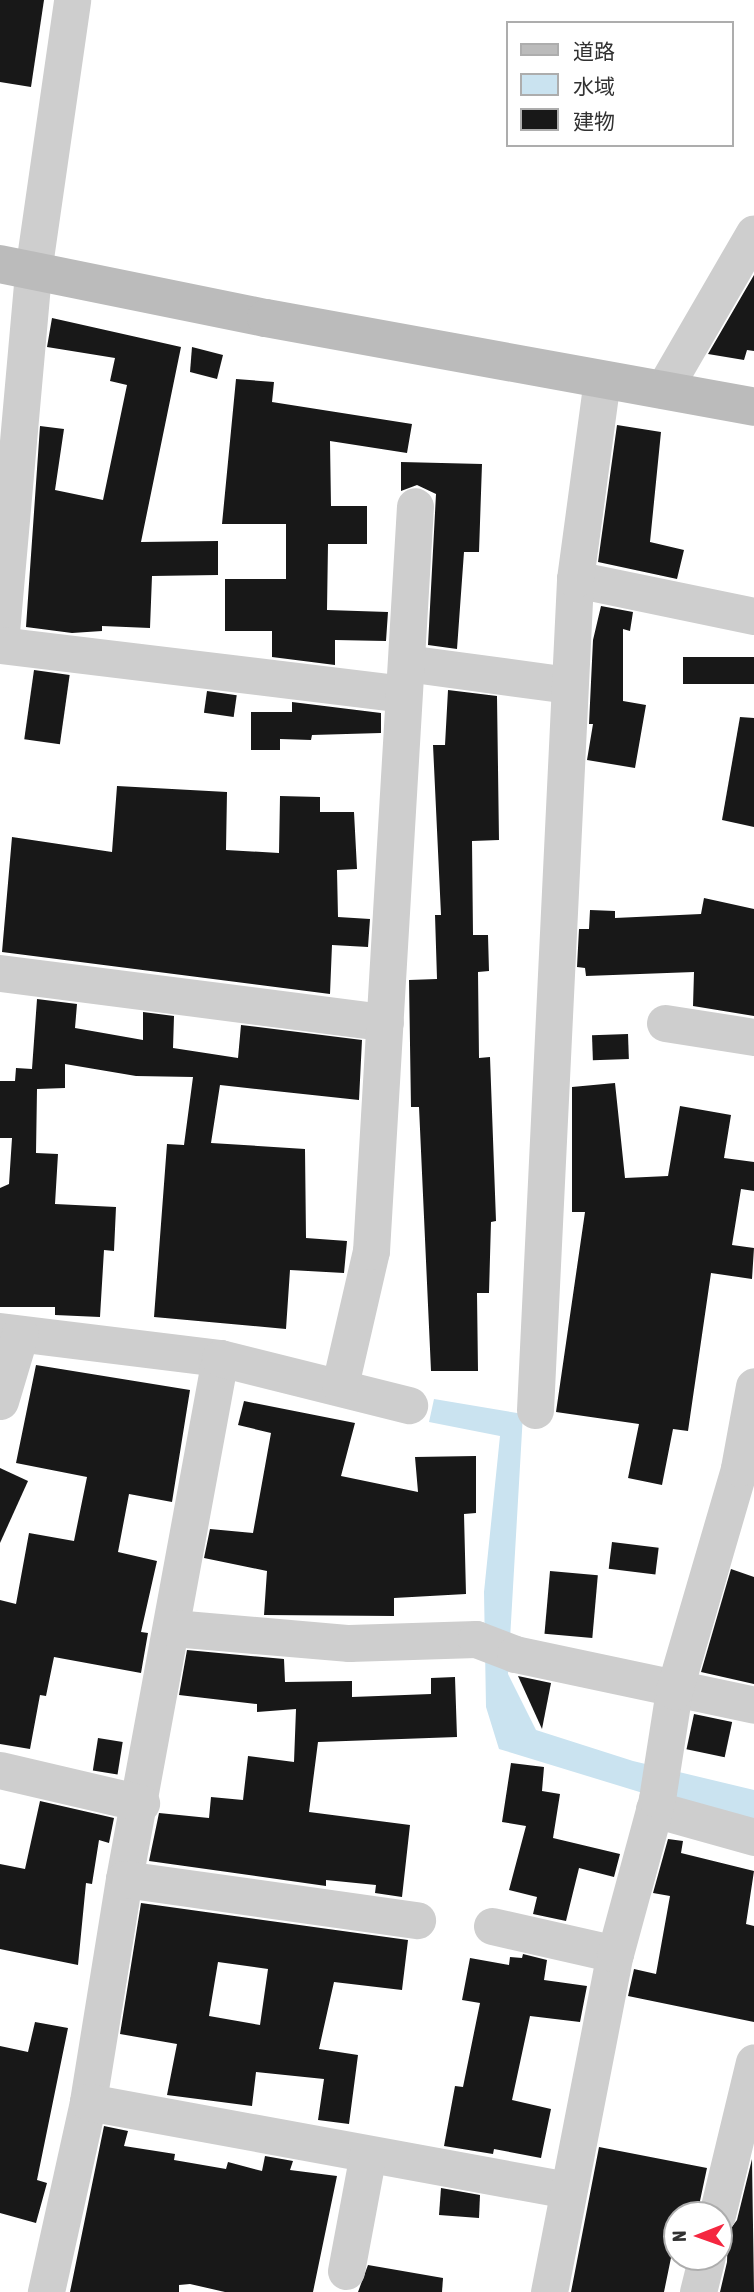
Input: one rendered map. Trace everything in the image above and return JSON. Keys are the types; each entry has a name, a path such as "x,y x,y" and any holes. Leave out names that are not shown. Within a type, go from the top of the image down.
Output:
{"street":[{"path":"72,0 16,268 0,644 404,679 569,685"},
{"path":"663,390 754,233"},
{"path":"16,268 754,407"},
{"path":"536,1410 575,579 602,379"},
{"path":"340,1385 371,1251 415,506"},
{"path":"575,579 754,616"},
{"path":"0,973 385,1022"},
{"path":"665,1023 754,1037"},
{"path":"0,1401 10,1332 220,1358 340,1385 409,1405"},
{"path":"46,2292 88,2102 124,1879 141,1803 220,1358"},
{"path":"549,2292 615,1954 656,1804 674,1692 739,1468 754,1387"},
{"path":"173,1628 349,1643 481,1642 515,1654 674,1692 754,1705"},
{"path":"0,1770 141,1803"},
{"path":"656,1804 754,1837"},
{"path":"124,1879 416,1920"},
{"path":"492,1926 615,1954"},
{"path":"720,2201 754,2062"},
{"path":"88,2102 567,2189"},
{"path":"346,2271 368,2154"},
{"path":"698,2292 703,2271"}],"water":[{"path":"434,1399 523,1414 508,1674 536,1730 633,1761 754,1790 754,1827 499,1749 486,1707 484,1592 500,1436 429,1422"}],"building":[{"path":"0,0 44,0 31,87 0,82"},
{"path":"754,275 754,351 747,350 744,360 708,354"},
{"path":"52,318 181,347 141,542 218,541 218,575 152,576 150,628 102,626 102,631 72,633 26,627 40,426 64,429 55,490 103,500 127,385 110,381 115,358 47,347"},
{"path":"192,347 223,355 217,379 190,372"},
{"path":"236,379 274,382 272,402 412,424 407,453 330,441 331,506 367,506 367,544 328,544 327,610 388,612 386,641 335,640 335,665 272,657 272,631 225,631 225,579 286,579 286,524 222,524"},
{"path":"617,425 661,432 650,542 684,550 677,579 598,562"},
{"path":"401,462 482,464 479,552 464,552 457,649 428,645 436,494 417,485 401,491"},
{"path":"601,606 633,612 630,631 623,629 623,701 646,705 635,768 587,760 593,724 589,724 593,640"},
{"path":"683,657 754,657 754,684 683,684"},
{"path":"34,670 70,675 60,744 24,739"},
{"path":"448,690 497,696 499,840 472,841 473,935 488,935 489,971 478,972 479,1058 490,1057 496,1221 491,1222 489,1293 477,1293 478,1371 431,1371 419,1107 411,1107 409,980 437,979 435,915 441,915 433,745 445,745"},
{"path":"207,691 237,695 234,717 204,713"},
{"path":"292,702 381,713 381,733 312,735 311,740 280,739 280,750 251,750 251,712 292,712"},
{"path":"740,717 754,718 754,827 722,820"},
{"path":"117,786 227,792 226,850 279,853 280,796 320,797 320,812 354,812 357,869 337,870 338,917 370,919 368,947 332,945 330,994 2,952 12,837 112,852"},
{"path":"704,898 754,909 754,1016 693,1006 694,972 586,976 585,968 577,967 579,929 589,929 590,910 615,911 615,918 701,914"},
{"path":"37,999 77,1004 75,1028 143,1040 143,1012 174,1016 173,1048 238,1058 241,1025 362,1040 359,1100 220,1085 211,1143 305,1149 306,1238 347,1241 344,1273 290,1270 286,1329 154,1317 167,1144 184,1145 193,1077 136,1076 65,1064 65,1088 37,1089 36,1153 58,1154 55,1204 116,1207 114,1251 104,1250 100,1317 55,1315 55,1307 0,1307 0,1188 9,1184 12,1138 0,1138 0,1081 15,1081 16,1068 32,1069"},
{"path":"628,1034 629,1059 593,1060 592,1035"},
{"path":"615,1083 625,1178 668,1176 680,1106 731,1115 724,1158 754,1162 754,1191 741,1189 732,1245 754,1248 752,1279 711,1273 688,1431 673,1429 662,1485 628,1478 639,1424 556,1412 585,1212 572,1212 572,1087"},
{"path":"36,1365 190,1390 172,1502 129,1494 118,1552 157,1561 141,1632 148,1633 141,1673 54,1657 46,1696 40,1695 30,1749 0,1744 0,1600 16,1604 29,1533 74,1541 87,1477 16,1463"},
{"path":"244,1401 355,1423 341,1476 418,1492 415,1457 476,1456 476,1513 464,1514 466,1594 394,1598 394,1616 264,1615 267,1571 204,1558 210,1529 253,1533 271,1433 238,1425"},
{"path":"0,1468 28,1481 0,1543"},
{"path":"612,1542 659,1548 655,1575 609,1569"},
{"path":"731,1569 754,1577 754,1684 701,1672"},
{"path":"550,1571 598,1575 592,1638 545,1634"},
{"path":"187,1650 284,1659 285,1682 352,1681 352,1697 431,1694 431,1678 455,1677 457,1737 318,1742 309,1812 410,1825 402,1897 375,1893 376,1885 326,1880 326,1886 149,1861 159,1813 209,1818 211,1797 243,1800 248,1756 294,1762 296,1709 257,1712 257,1704 179,1695"},
{"path":"518,1676 551,1683 542,1729"},
{"path":"694,1714 732,1722 725,1757 687,1749"},
{"path":"98,1738 123,1742 118,1775 93,1771"},
{"path":"511,1763 544,1767 542,1791 560,1794 553,1838 620,1854 614,1877 579,1868 566,1921 533,1914 537,1897 509,1890 526,1826 502,1822"},
{"path":"40,1801 114,1818 109,1843 99,1840 92,1884 86,1883 78,1965 0,1949 0,1864 25,1869"},
{"path":"668,1839 683,1841 681,1853 754,1871 746,1924 754,1926 754,2022 628,1996 634,1969 656,1974 670,1896 653,1893"},
{"path":"141,1903 408,1940 402,1990 334,1982 319,2049 358,2055 349,2124 318,2120 324,2079 256,2072 252,2106 167,2095 177,2044 120,2034","holes":["218,1962 268,1969 260,2025 209,2016"]},
{"path":"523,1954 547,1960 544,1980 587,1986 580,2022 530,2016 512,2100 551,2109 541,2158 494,2149 493,2154 444,2146 455,2086 463,2087 480,2003 462,2000 470,1958 509,1965 510,1957 522,1958"},
{"path":"35,2022 68,2028 37,2180 47,2183 36,2223 0,2213 0,2046 28,2052"},
{"path":"104,2126 128,2131 124,2146 175,2154 174,2160 226,2169 228,2162 262,2171 265,2156 293,2161 290,2170 337,2176 313,2292 225,2292 190,2284 179,2285 179,2292 70,2292"},
{"path":"599,2147 707,2168 700,2201 663,2201 663,2271 668,2271 664,2292 571,2292"},
{"path":"752,2159 754,2292 720,2292 725,2271 733,2271 733,2225 737,2220"},
{"path":"441,2188 480,2195 479,2218 439,2215"},
{"path":"368,2265 443,2278 442,2292 358,2292"}]}
